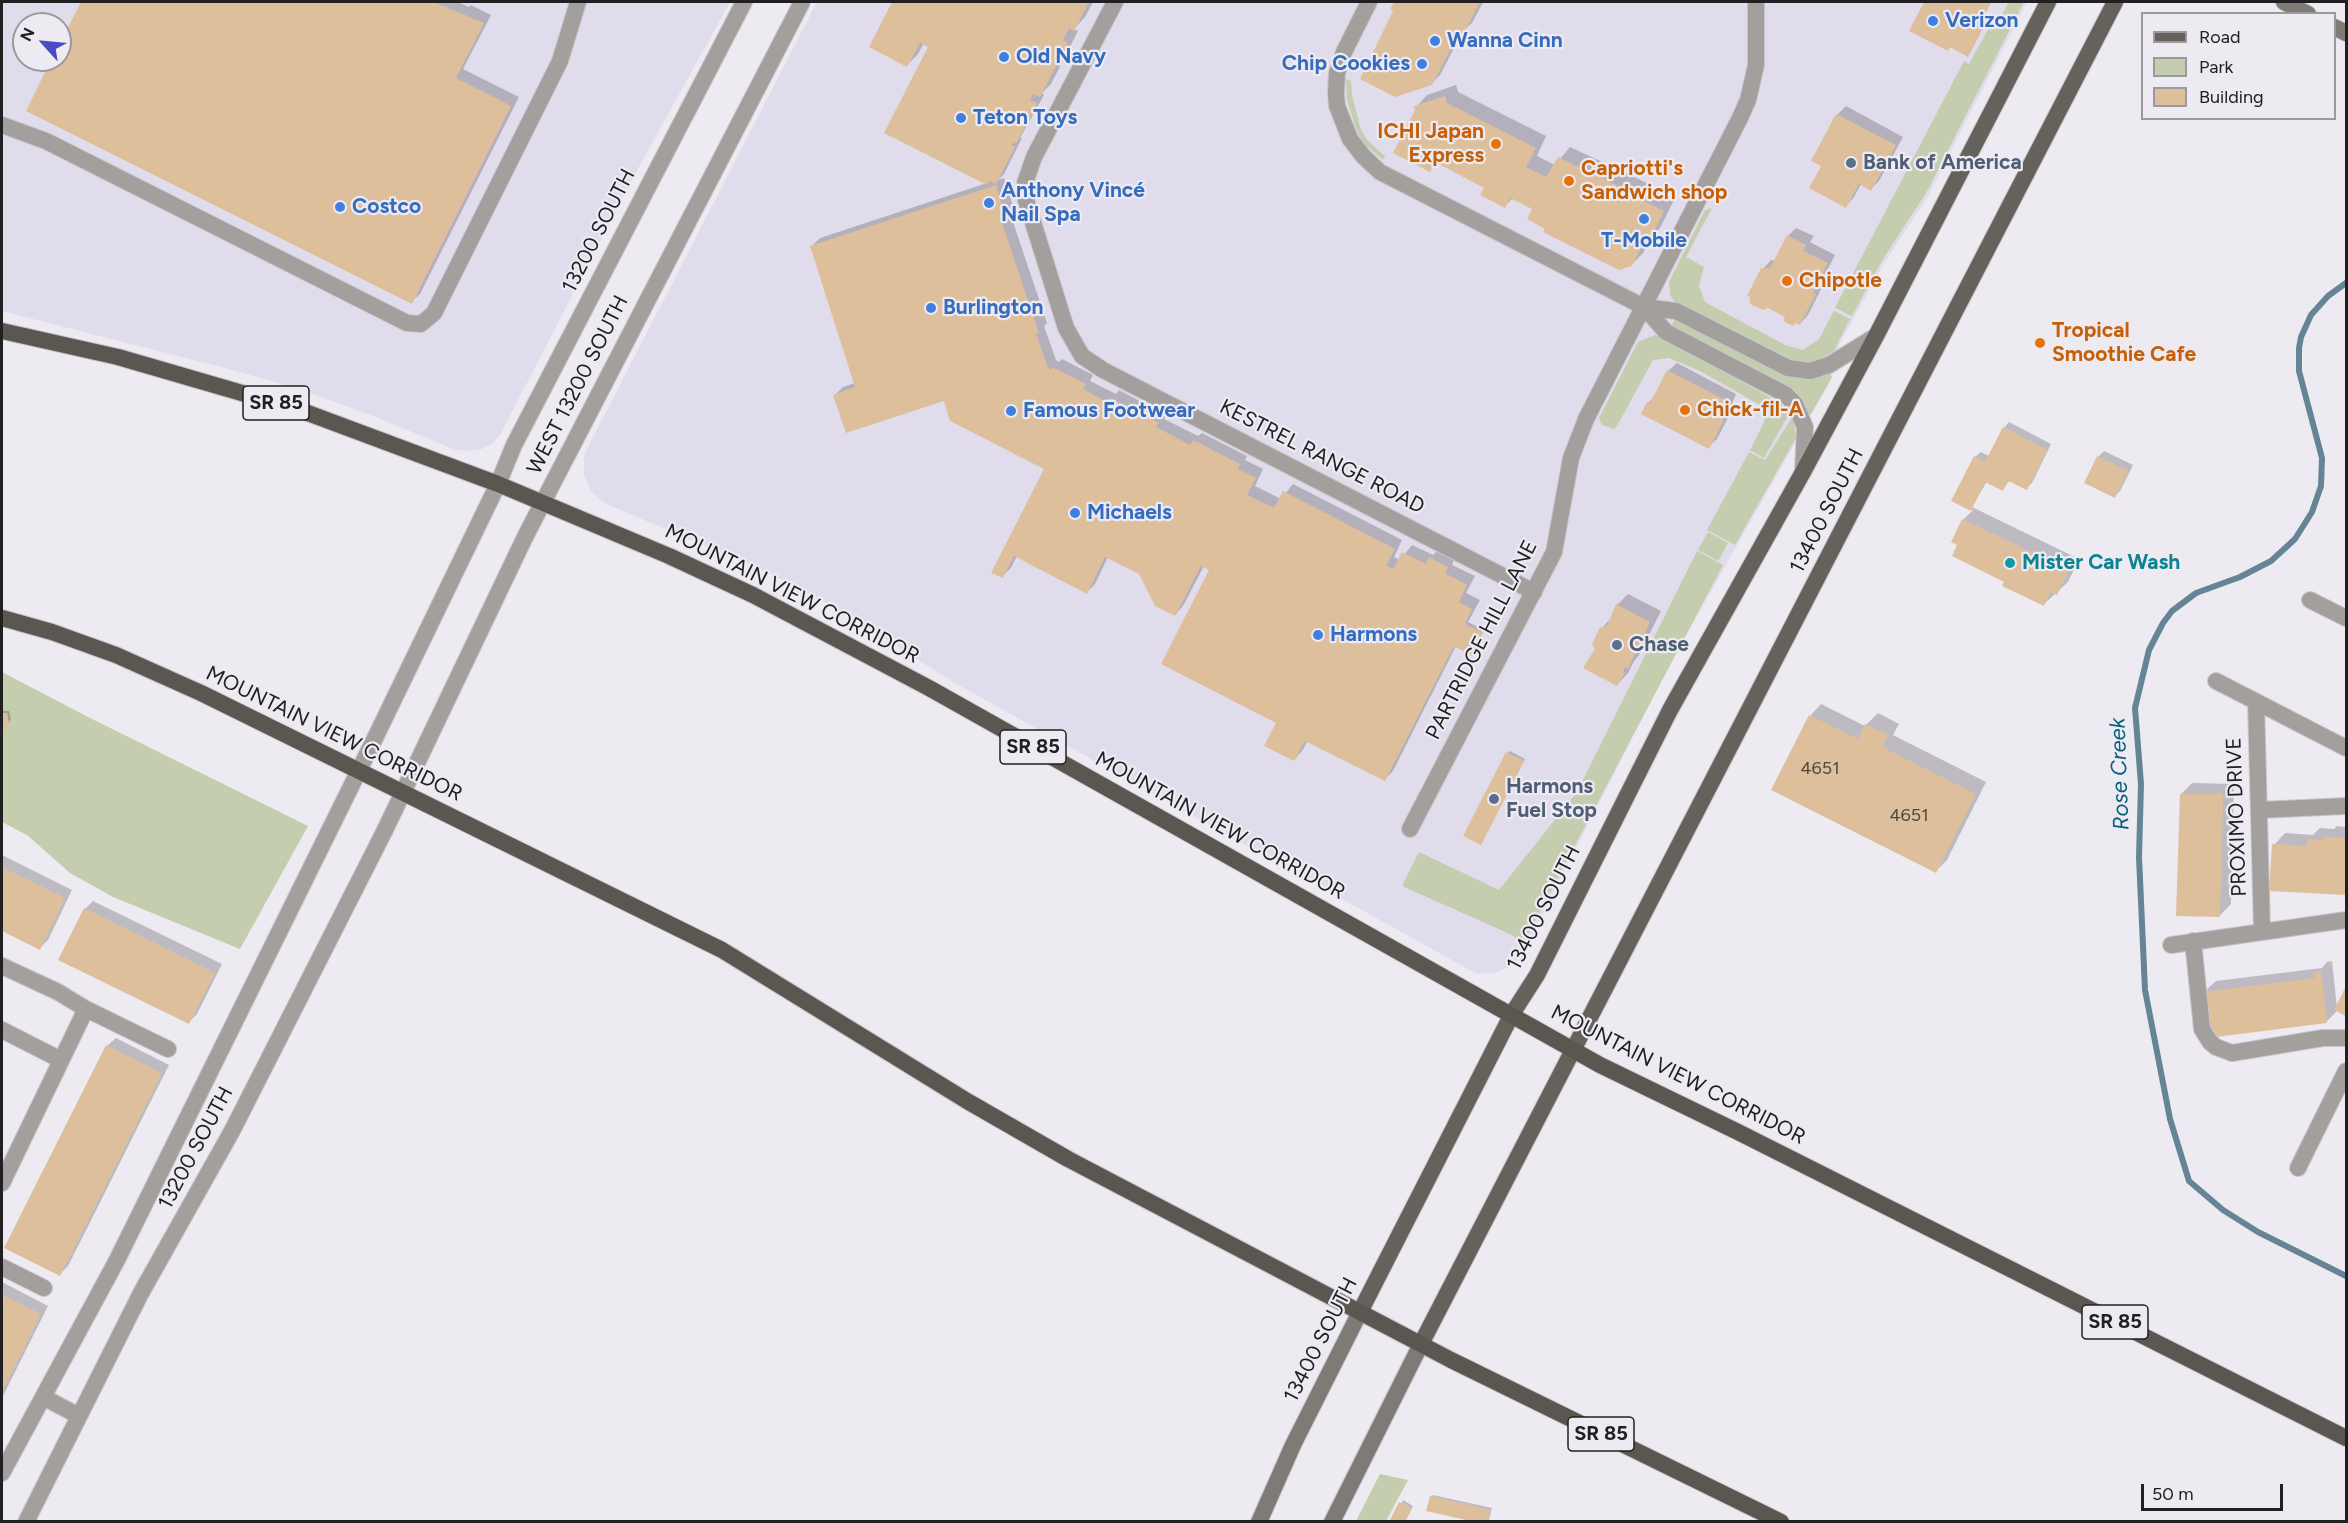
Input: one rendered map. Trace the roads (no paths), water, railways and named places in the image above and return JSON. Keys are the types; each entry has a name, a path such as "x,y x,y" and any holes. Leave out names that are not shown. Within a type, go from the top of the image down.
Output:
{"highway":[{"name":"MOUNTAIN VIEW CORRIDOR","path":"2,331 118,357 297,409 498,484 669,556 753,595 929,688 1600,1065 2346,1438"},
{"name":"MOUNTAIN VIEW CORRIDOR","path":"2,618 52,632 116,655 201,693 722,950 957,1095 1068,1159 1421,1344 1781,1521"}],"main road":[{"name":"13400 SOUTH","path":"1259,1521 1293,1445 1512,1014 1537,975 1670,710 1876,336 2048,2"},
{"name":"13400 SOUTH","path":"1332,1521 1421,1344 2115,2"},
{"path":"2284,2 2304,12"}],"street":[{"path":"2,125 46,141 407,323 421,324 434,313 560,62 578,2"},
{"name":"13200 SOUTH","path":"498,484 520,434 744,2"},
{"name":"WEST 13200 SOUTH","path":"402,793 542,503 802,2"},
{"name":"KESTREL RANGE ROAD","path":"1115,2 1034,157 1025,183 1026,200 1065,325 1082,356 1103,370 1534,592"},
{"path":"1369,2 1344,52 1337,73 1336,93 1344,127 1372,167 1384,175 1644,307 1676,311 1797,371 1810,371 1828,365 1876,336"},
{"name":"PARTRIDGE HILL LANE","path":"1410,829 1534,592 1557,541 1575,447 1586,419 1748,100 1756,65 1756,2"},
{"path":"1644,307 1666,332 1785,394 1795,404 1805,427 1803,472"},
{"name":"WEST 13200 SOUTH","path":"358,771 498,484"},
{"path":"2310,600 2346,618"},
{"path":"2216,681 2346,748"},
{"name":"PROXIMO DRIVE","path":"2256,702 2262,931"},
{"name":"13200 SOUTH","path":"2,1473 117,1260 358,771"},
{"name":"13200 SOUTH","path":"26,1521 141,1293 232,1131 402,793"},
{"path":"2260,810 2346,806"},
{"path":"2171,945 2346,920"},
{"path":"2193,941 2202,1029 2216,1047 2232,1053 2323,1038 2346,1038"},
{"path":"2,966 168,1049"},
{"path":"2,1183 86,1009"},
{"path":"2,1030 62,1060"},
{"path":"2298,1168 2346,1071"},
{"path":"2,1267 44,1288"},
{"path":"43,1397 79,1416"}],"waterway":[{"name":"Rose Creek","path":"2346,283 2328,296 2311,315 2301,337 2299,348 2299,371 2322,458 2321,486 2312,512 2295,539 2271,561 2240,577 2196,593 2172,611 2149,650 2135,708 2141,784 2139,857 2145,990 2170,1119 2189,1181 2223,1210 2258,1232 2346,1276"}],"place":[{"name":"Verizon","path":"1933,21"},
{"name":"Wanna Cinn","path":"1435,41"},
{"name":"Old Navy","path":"1004,57"},
{"name":"Chip Cookies","path":"1422,64"},
{"name":"Teton Toys","path":"961,118"},
{"name":"ICHI Japan Express","path":"1496,144"},
{"name":"Bank of America","path":"1851,163"},
{"name":"Capriotti's Sandwich shop","path":"1569,181"},
{"name":"Anthony Vincé Nail Spa","path":"989,203"},
{"name":"Costco","path":"340,207"},
{"name":"T-Mobile","path":"1644,219"},
{"name":"Chipotle","path":"1787,281"},
{"name":"Burlington","path":"931,308"},
{"name":"Tropical Smoothie Cafe","path":"2040,343"},
{"name":"Chick-fil-A","path":"1685,410"},
{"name":"Famous Footwear","path":"1011,411"},
{"name":"Michaels","path":"1075,513"},
{"name":"Mister Car Wash","path":"2010,563"},
{"name":"Harmons","path":"1318,635"},
{"name":"Chase","path":"1617,645"},
{"name":"Harmons Fuel Stop","path":"1494,799"}]}
